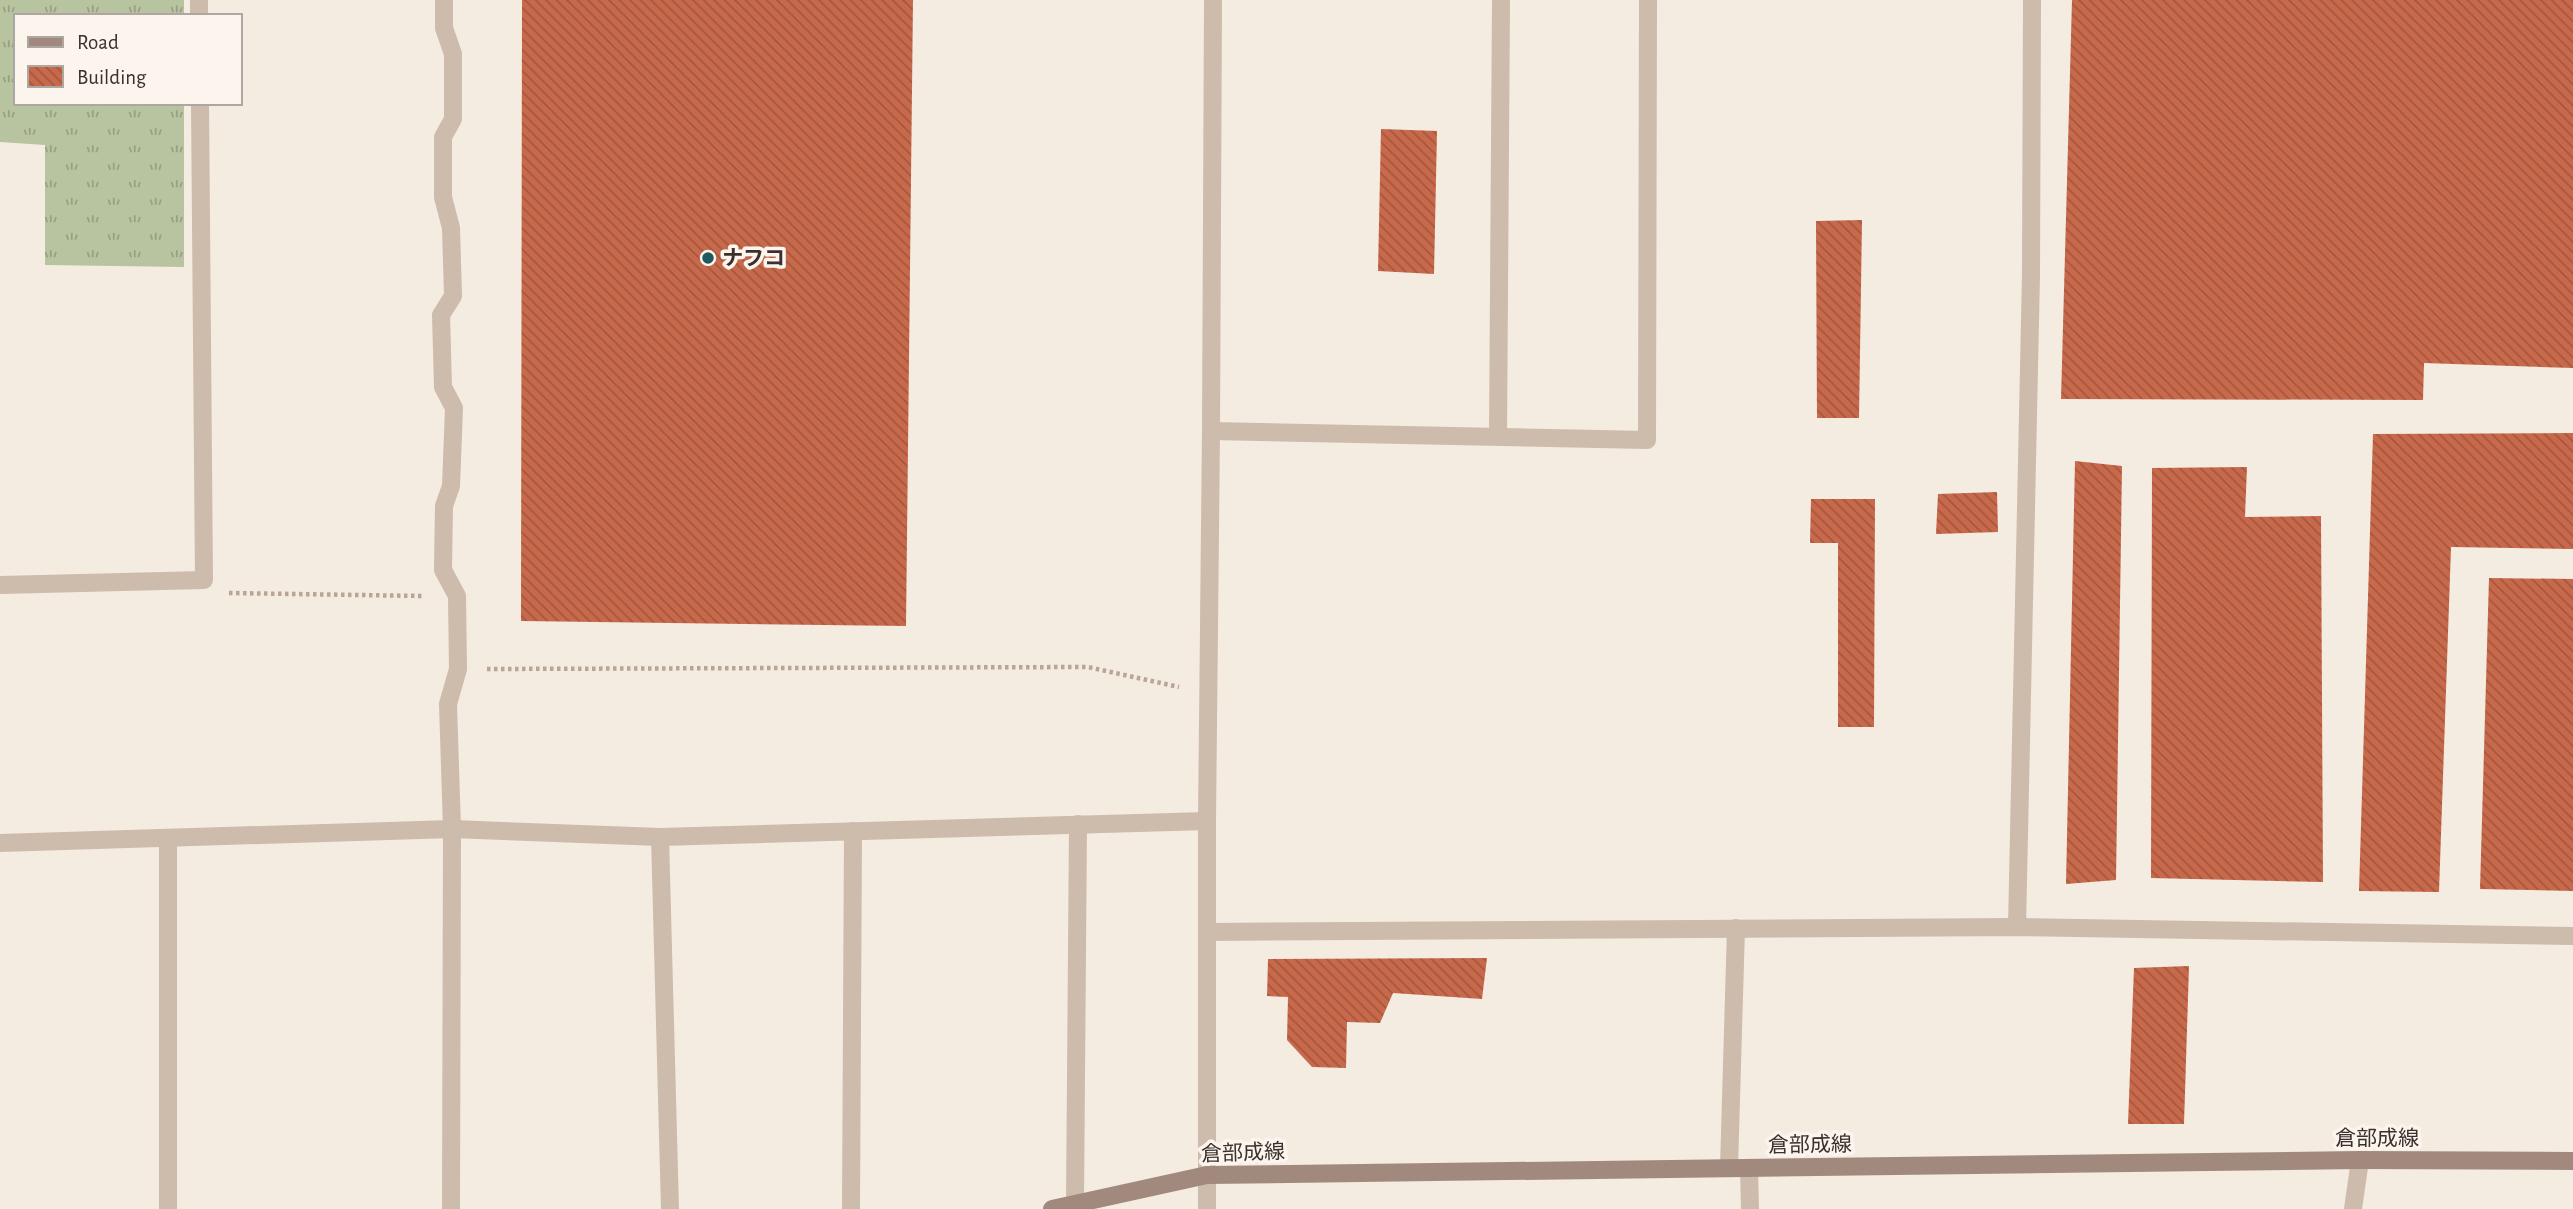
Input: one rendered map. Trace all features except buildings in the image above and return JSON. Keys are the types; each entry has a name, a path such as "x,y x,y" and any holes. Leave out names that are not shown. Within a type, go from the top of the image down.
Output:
{"main road":[{"name":"倉部成線","path":"1052,1209 1207,1175 2360,1160 2573,1161"}],"street":[{"path":"444,0 444,28 453,54 453,119 443,137 443,197 451,228 453,296 441,315 443,387 454,408 451,486 444,506 443,570 457,596 458,668 449,704 452,829 451,1209"},
{"path":"1207,1209 1213,0"},
{"path":"1498,436 1501,0"},
{"path":"1211,431 1647,440 1648,0"},
{"path":"2017,927 2031,289 2032,0"},
{"path":"0,585 204,580 200,105"},
{"path":"0,843 452,829 660,837 1207,821"},
{"path":"1075,1204 1077,824"},
{"path":"851,1209 853,831"},
{"path":"660,837 670,1209"},
{"path":"168,838 168,1209"},
{"path":"1207,932 2017,927 2573,936"},
{"path":"1728,1168 1736,928"},
{"path":"2353,1209 2360,1160"},
{"path":"1749,1168 1750,1209"}],"path":[{"path":"204,580 221,593 457,596"},
{"path":"458,668 1088,667 1208,694"}],"green space":[{"path":"0,0 184,0 184,14 14,14 14,105 184,105 184,267 45,265 45,145 0,142"}],"place":[{"name":"ナフコ","path":"708,258"}]}
